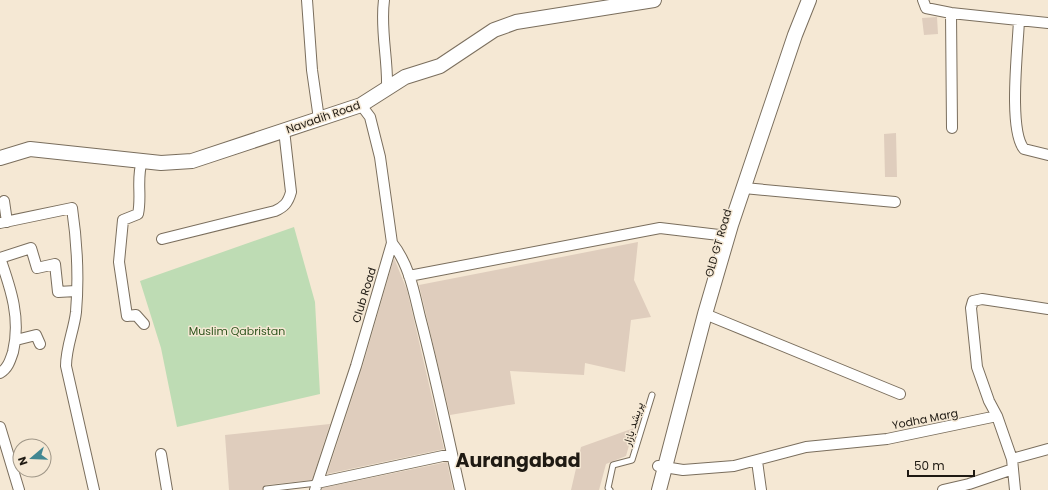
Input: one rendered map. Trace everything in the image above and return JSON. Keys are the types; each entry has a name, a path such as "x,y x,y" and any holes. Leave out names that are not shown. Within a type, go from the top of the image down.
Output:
{"main road":[{"name":"Navadih Road","path":"0,158 30,149 161,163 192,161 361,105 405,77 440,66 494,30 516,22 654,0"},
{"name":"OLD GT Road","path":"661,467 719,235 800,0"},
{"name":"OLD GT Road","path":"652,490 661,467 705,314 744,188 795,35 809,0"},
{"path":"659,490 661,467"}],"street":[{"path":"307,0 312,70 320,119"},
{"path":"384,0 382,32 388,76 387,88"},
{"path":"923,0 926,8 1048,23"},
{"path":"951,12 952,128"},
{"path":"1019,20 1015,104 1018,138 1024,149 1048,155"},
{"name":"Club Road","path":"316,486 356,366 392,244 380,157 370,117 361,105"},
{"path":"162,239 275,211 283,207 289,201 291,192 284,130"},
{"path":"142,161 139,171 140,202 138,214 123,220 119,262 127,316 136,314 144,324"},
{"path":"744,188 896,202"},
{"path":"4,201 3,223 72,208 78,249 76,312 66,354 66,366 94,490"},
{"path":"409,276 660,228 719,235"},
{"path":"392,244 397,250 409,276 427,344 460,490"},
{"path":"0,373 10,363 16,340 15,308 10,286 0,258 32,248 37,268 56,264 58,292 76,291"},
{"path":"1015,490 1012,464 998,416 989,401 978,367 971,308 973,301 982,298 1048,309"},
{"path":"705,314 900,394"},
{"path":"16,340 36,336 40,344"},
{"name":"Yodha Marg","path":"661,467 683,470 716,469 757,461 806,447 887,439 998,416"},
{"path":"0,427 19,490"},
{"path":"943,490 969,484 1048,449"},
{"path":"161,454 167,490"},
{"path":"316,486 452,454"},
{"path":"757,461 761,490"}],"lane":[{"name":"پریشد بازار","path":"610,490 608,488 613,466 632,460 652,396"},
{"path":"266,489 316,486"}],"green space":[{"name":"Muslim Qabristan","path":"294,227 315,302 320,394 177,427 161,348 140,281"}],"building":[{"path":"937,17 938,34 924,35 922,18"},
{"path":"896,133 897,177 885,177 884,134"},
{"path":"638,242 634,280 651,317 631,320 625,372 585,363 584,375 510,371 515,404 450,415 419,285"},
{"path":"394,258 407,290 444,449 327,474 362,368"},
{"path":"330,424 312,480 266,485 262,490 229,490 225,435"},
{"path":"634,428 626,456 606,464 599,490 571,490 581,447"},
{"path":"447,462 453,490 322,490 322,488"}],"district":[{"name":"Aurangabad","path":"518,460"}]}
